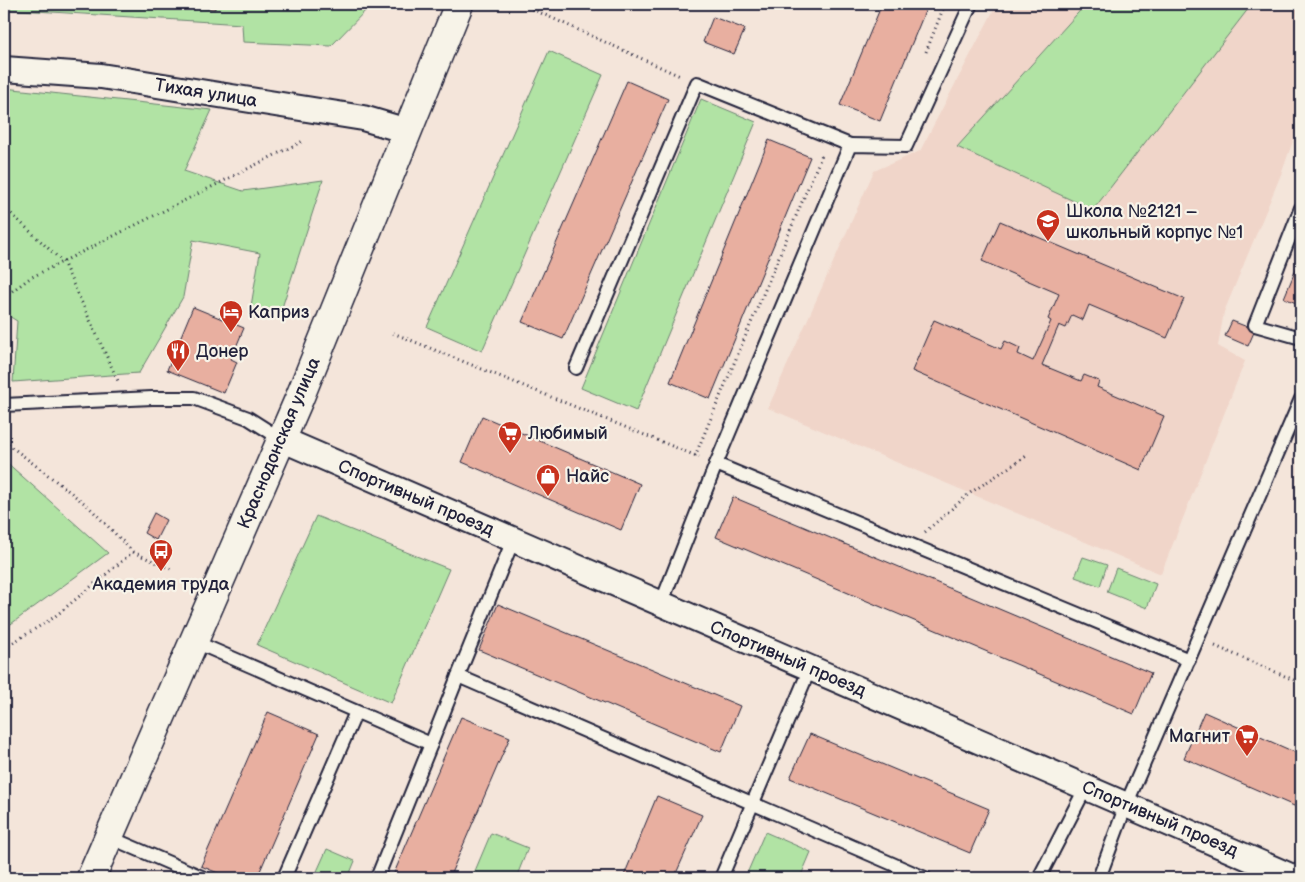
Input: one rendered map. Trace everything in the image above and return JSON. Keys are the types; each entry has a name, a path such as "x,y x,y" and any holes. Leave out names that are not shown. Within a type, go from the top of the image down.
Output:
{"main road":[{"name":"Краснодонская улица","path":"91,878 335,313 406,131 459,4"}],"street":[{"name":"Тихая улица","path":"4,69 101,76 363,118 406,131"},
{"name":"Спортивный проезд","path":"281,439 1295,878"}],"lane":[{"path":"576,368 696,83 850,145 906,146 971,4"},
{"path":"661,604 716,464 850,145"},
{"path":"1301,208 1255,325 1301,338"},
{"path":"4,404 194,398 248,418 281,439"},
{"path":"1099,878 1126,805 1301,399"},
{"path":"716,464 1189,660"},
{"path":"377,878 513,540"},
{"path":"193,641 431,744"},
{"path":"721,878 810,668"},
{"path":"458,676 925,878"},
{"path":"284,878 356,712"},
{"path":"1039,878 1086,787"},
{"path":"109,837 204,878"}],"path":[{"path":"532,9 696,83"},
{"path":"695,456 829,137"},
{"path":"4,297 30,278 303,141"},
{"path":"4,207 63,262 126,399"},
{"path":"393,333 716,464"},
{"path":"4,441 88,506 133,552 174,570"},
{"path":"910,544 970,493 1028,454"},
{"path":"4,648 53,618 133,552"},
{"path":"1198,639 1301,683"}],"shaded area":[{"name":"Школа №2121 – школьный корпус №1","path":"997,4 1297,4 1301,8 1301,118 1282,172 1224,312 1218,346 1245,361 1161,574 768,408 874,171 920,151"}],"green space":[{"path":"4,4 372,4 331,46 243,42 242,24 4,9"},
{"path":"1086,4 1252,4 1093,210 957,147"},
{"path":"549,51 603,75 482,351 427,327"},
{"path":"4,88 212,110 184,171 243,191 323,180 279,317 249,318 260,253 193,240 183,297 139,373 13,382 17,321 4,313"},
{"path":"701,99 756,122 636,411 581,388"},
{"path":"4,460 108,553 4,629"},
{"path":"316,516 449,569 391,703 257,645"},
{"path":"1083,557 1107,565 1100,586 1075,577"},
{"path":"1116,568 1156,584 1147,608 1107,592"},
{"path":"765,832 811,852 800,878 745,878"},
{"path":"491,833 528,848 516,878 472,878"},
{"path":"327,849 355,861 348,878 314,878"}],"building":[{"path":"102,4 215,4 215,9"},
{"path":"882,4 928,4 880,121 840,105"},
{"path":"713,17 745,29 734,54 703,42"},
{"path":"627,81 668,99 563,339 522,322"},
{"path":"769,140 810,157 710,399 670,382"},
{"path":"1000,221 1184,299 1167,338 1089,305 1083,320 1072,315 1066,328 1059,325 1042,365 1081,381 1084,375 1099,381 1097,387 1164,416 1141,470 912,371 934,320 1001,349 1005,341 1020,348 1018,354 1033,361 1051,321 1048,319 1059,294 982,261"},
{"path":"1301,257 1301,305 1284,298"},
{"path":"193,307 244,328 231,359 237,362 224,393 167,370"},
{"path":"1232,321 1255,330 1248,346 1225,336"},
{"path":"482,416 640,484 621,530 462,462"},
{"path":"733,497 1151,673 1134,714 716,537"},
{"path":"154,513 166,520 156,540 144,533"},
{"path":"498,604 740,706 721,752 479,650"},
{"path":"268,712 319,734 257,878 230,878 201,866"},
{"path":"1204,712 1301,755 1301,809 1184,758"},
{"path":"461,717 510,737 449,878 392,878"},
{"path":"810,734 989,809 970,853 790,778"},
{"path":"657,796 702,815 674,878 623,878"}],"place":[{"name":"Школа №2121 – школьный корпус №1","path":"1048,242"},
{"name":"Каприз","path":"231,333"},
{"name":"Донер","path":"178,372"},
{"name":"Любимый","path":"510,454"},
{"name":"Найс","path":"548,497"},
{"name":"Академия труда","path":"161,572"},
{"name":"Магнит","path":"1247,757"}]}
